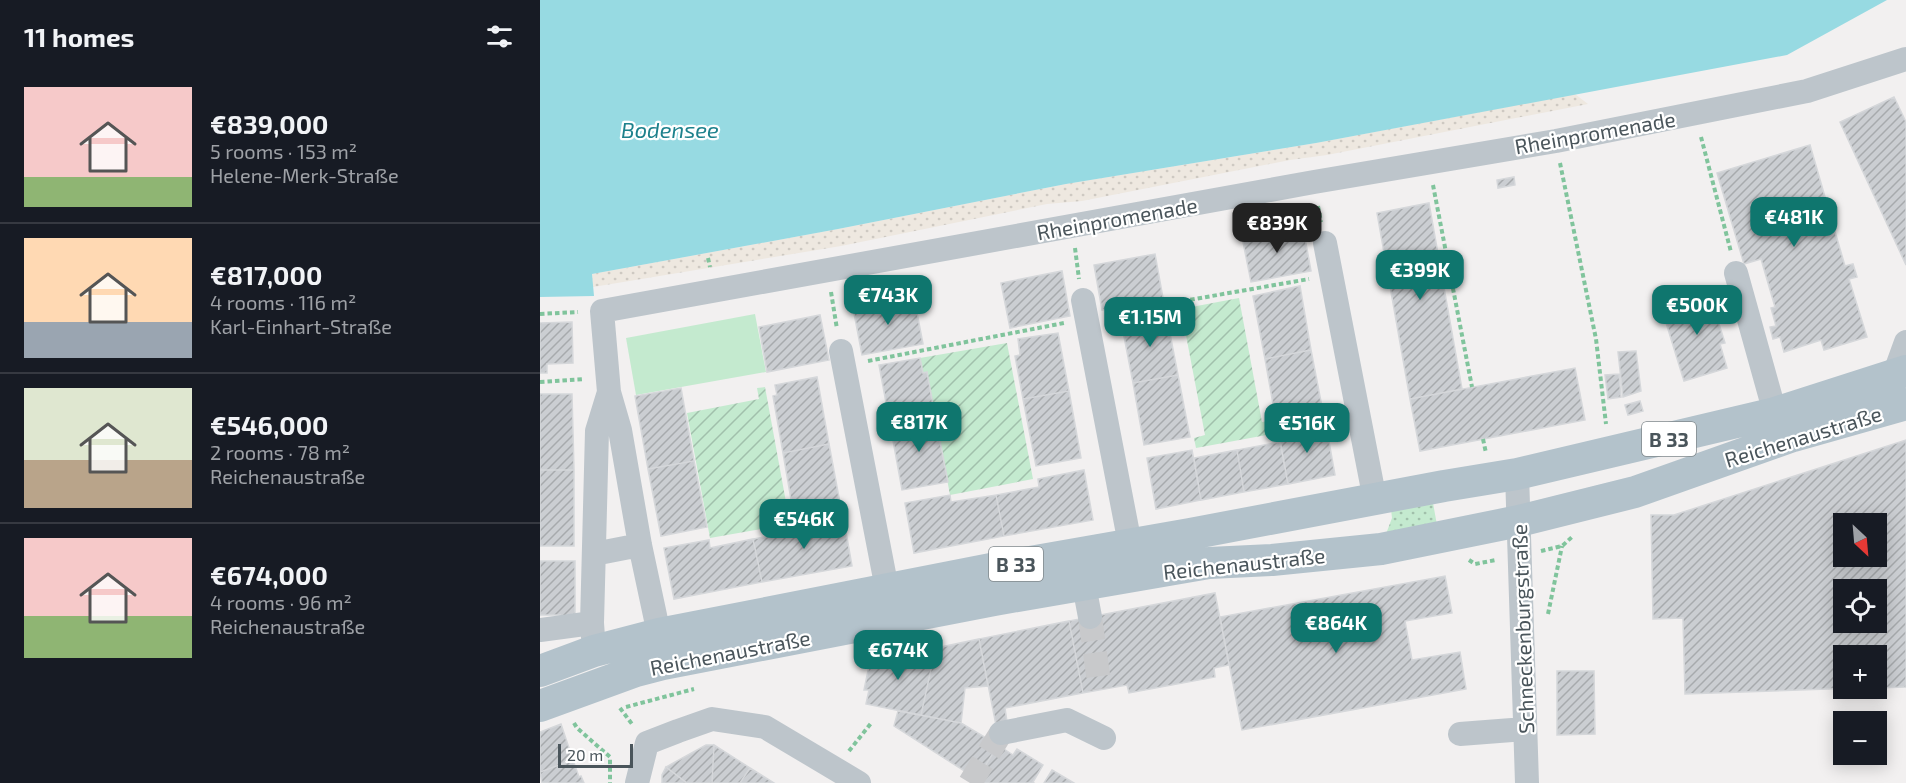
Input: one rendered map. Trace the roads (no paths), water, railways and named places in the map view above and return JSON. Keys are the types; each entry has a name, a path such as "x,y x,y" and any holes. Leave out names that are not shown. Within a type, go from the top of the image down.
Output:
{"main road":[{"name":"Reichenaustraße","path":"540,671 593,637 659,634 1130,543 1517,474 1775,413 1900,373"},
{"name":"Reichenaustraße","path":"540,706 615,678 663,664 994,600 1209,563 1272,560 1381,549 1519,521 1635,492 1793,436 1906,404"},
{"path":"1355,552 1371,533 1376,513 1375,500"}],"street":[{"name":"Rheinpromenade","path":"609,385 602,311 1314,182 1556,141 1807,91 1906,59"},
{"path":"1325,243 1375,500"},
{"path":"1736,273 1775,413"},
{"path":"1084,309 1130,543"},
{"path":"1900,373 1906,342"},
{"path":"841,351 887,589"},
{"path":"609,385 620,430 640,545 659,634"},
{"path":"540,630 593,637 597,431 609,385"},
{"name":"Schneckenburgstraße","path":"1517,474 1527,783"},
{"path":"594,554 640,545"},
{"path":"1084,585 1090,617"},
{"path":"637,783 647,744 678,730 712,720 765,727 859,783"},
{"path":"1001,733 1067,720 1104,738"},
{"path":"1460,734 1525,729"}],"water":[{"name":"Bodensee","path":"540,0 1887,0 1787,55 1316,143 1066,184 592,274 594,296 540,297"}],"tunnel":[{"path":"1090,617 1100,689"},
{"path":"970,783 1001,733"}]}
